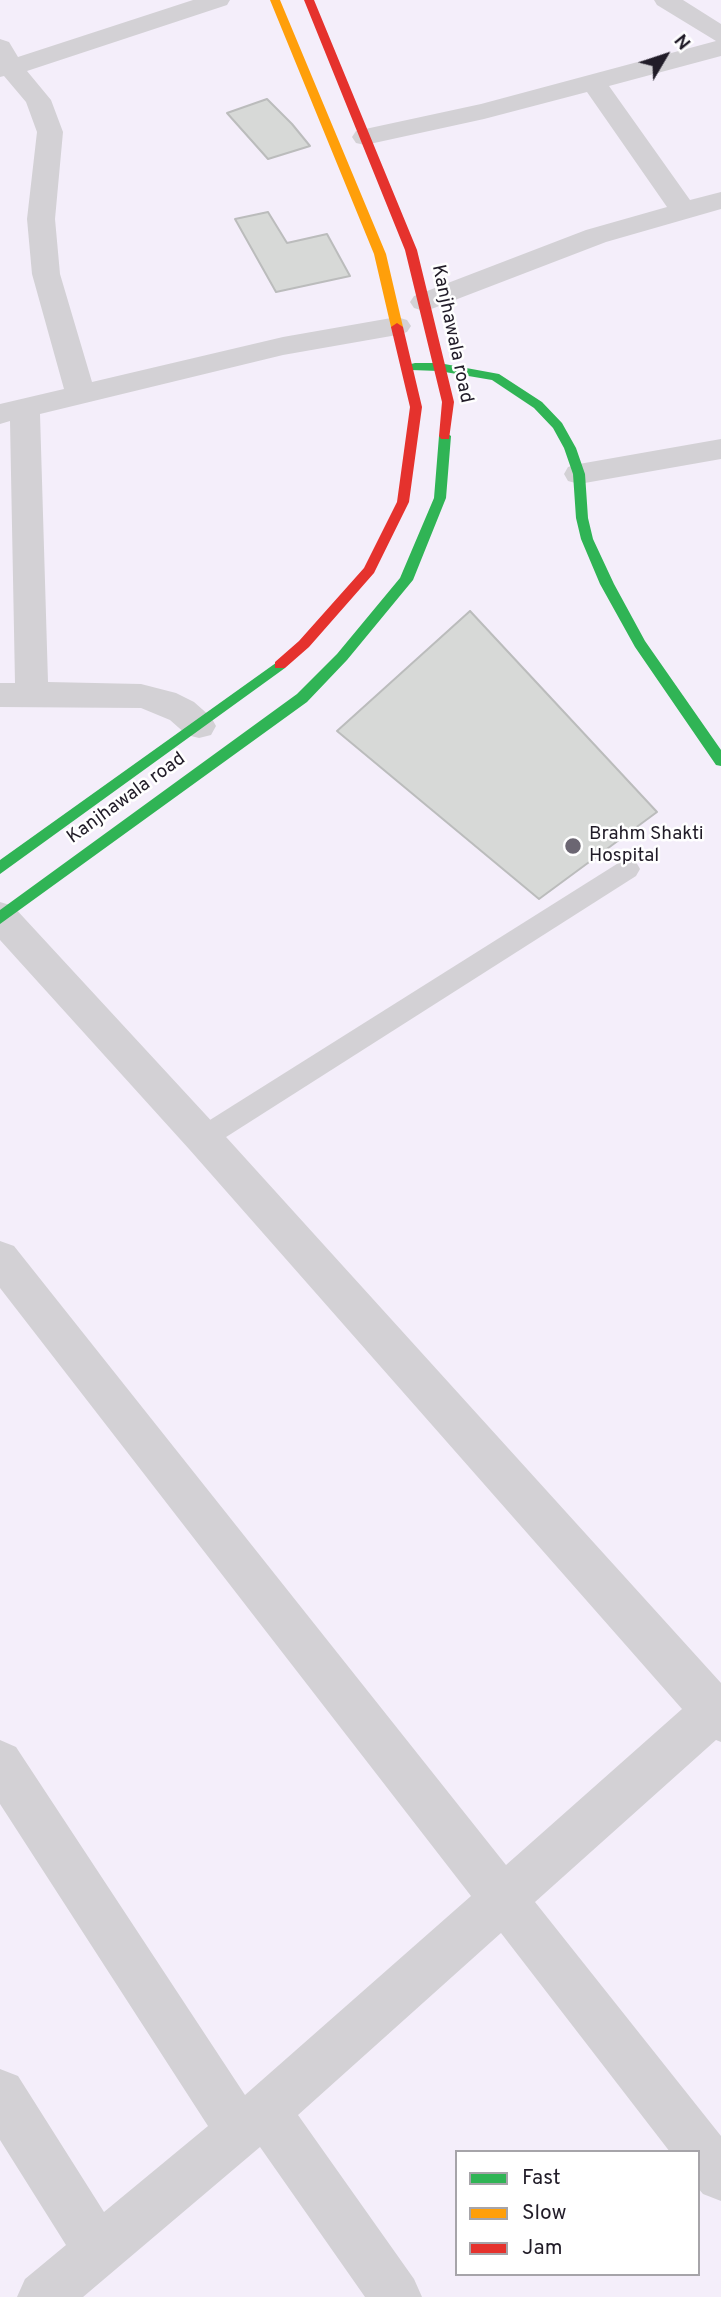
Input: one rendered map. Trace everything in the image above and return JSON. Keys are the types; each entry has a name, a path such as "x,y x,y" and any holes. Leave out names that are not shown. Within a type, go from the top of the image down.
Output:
{"main road":[{"name":"Kanjhawala road","path":"0,868 266,678 304,644 369,570 403,502 416,407 380,254 275,0"},
{"name":"Kanjhawala road","path":"0,917 302,698 342,657 406,579 440,498 448,402 411,250 309,0"},
{"path":"406,367 439,367 495,377 529,398 558,426 570,448 579,474 582,518 587,539 607,584 640,644 721,761"}],"street":[{"path":"81,396 46,274 41,219 50,132 38,100 4,61 218,0"},
{"path":"670,1 721,35"},
{"path":"365,137 484,111 721,48"},
{"path":"593,82 684,211"},
{"path":"424,302 596,236 721,200"},
{"path":"199,726 182,711 164,702 141,696 16,694 13,411 283,346 397,326"},
{"path":"579,474 721,449"},
{"path":"0,917 203,1138 719,1712 252,2121 43,2297"},
{"path":"0,1258 721,2176"},
{"path":"0,1763 252,2121 396,2297"},
{"path":"0,2094 98,2249"}],"lane":[{"path":"203,1138 628,869"}],"building":[{"path":"267,99 310,146 268,159 227,113"},
{"path":"268,212 287,243 327,234 350,276 276,292 235,219"},
{"path":"470,611 657,812 539,899 337,731"}],"traffic: fast":[{"path":"415,367 439,367 495,377 538,405 558,426 570,448 579,474 582,518 587,539 607,584 640,644 721,761"},
{"path":"0,918 302,698 342,657 406,580 440,498 445,436"},
{"path":"0,868 280,665"}],"traffic: slow":[{"path":"275,0 380,254 397,327"}],"traffic: jam":[{"path":"309,0 411,250 448,402 445,436"},
{"path":"280,665 304,644 369,570 403,502 416,407 397,327"}],"place":[{"name":"Brahm Shakti Hospital","path":"573,846"}]}
